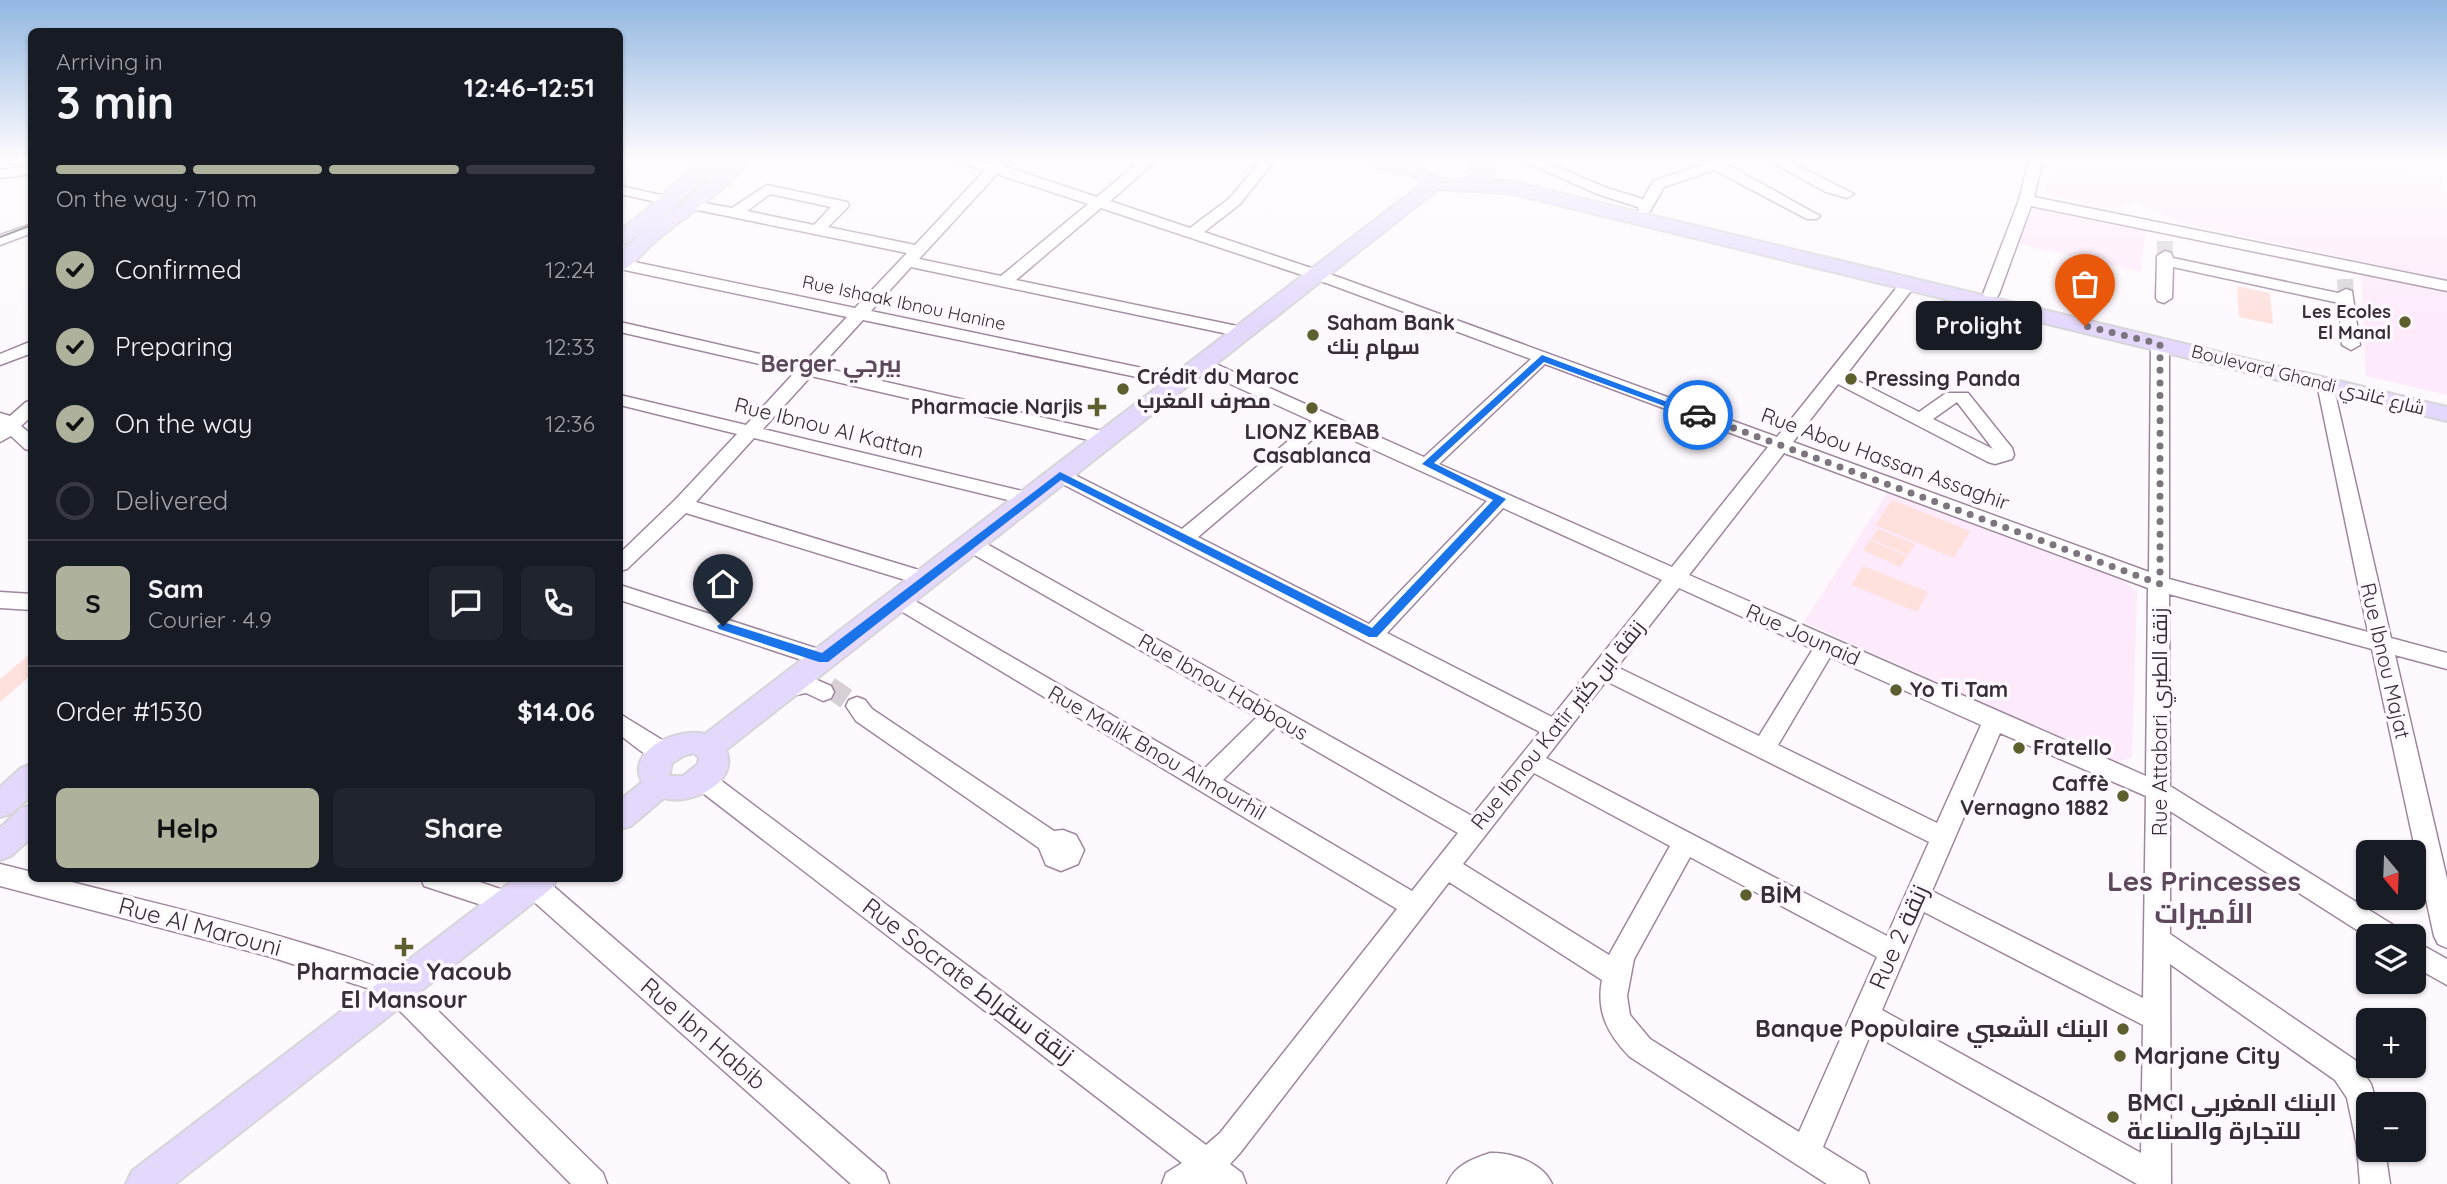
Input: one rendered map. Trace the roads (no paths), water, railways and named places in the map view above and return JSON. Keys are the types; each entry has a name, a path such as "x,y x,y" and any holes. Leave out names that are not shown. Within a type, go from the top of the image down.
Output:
{"main road":[{"path":"623,236 641,215"},
{"path":"623,237 652,215"},
{"path":"647,238 665,215"},
{"path":"623,261 647,238 679,215"},
{"path":"709,747 786,688 823,675 898,600 1242,332 1374,215"},
{"name":"Boulevard Ghandi شارع غاندي","path":"1625,215 2447,414"},
{"name":"Boulevard Ghandi شارع غاندي","path":"1675,215 1991,294 2447,402"},
{"path":"697,742 709,747 715,763 703,780 680,789 659,785 653,777 653,770 664,753 687,743 697,742"},
{"path":"0,804 28,780"},
{"path":"623,815 659,785"},
{"path":"0,846 28,821"},
{"path":"145,1184 527,889"}],"street":[{"path":"746,215 817,230 1004,282 1242,332"},
{"path":"817,230 832,215"},
{"path":"623,561 682,505 951,215"},
{"path":"1004,282 1083,215"},
{"name":"Rue Abou Hassan Assaghir","path":"1140,215 1309,272 2160,584 2447,662"},
{"path":"1194,233 1217,215"},
{"path":"1991,294 2020,215"},
{"path":"2072,215 2165,246 2345,284 2447,286"},
{"path":"0,240 28,230"},
{"path":"2165,246 2345,284"},
{"path":"2164,298 2165,246"},
{"name":"Rue Ishaak Ibnou Hanine","path":"623,265 1180,381"},
{"name":"Rue Ibnou Katir زنقة ابن كثير","path":"1177,1184 1207,1164 1230,1143 1908,284"},
{"path":"2345,284 2351,345"},
{"path":"623,328 1106,439"},
{"name":"Rue Attabari زنقة الطبري","path":"2156,1181 2160,792 2160,344"},
{"path":"0,360 28,348"},
{"path":"1427,464 1542,358"},
{"name":"Rue Jounaid","path":"1201,364 1994,721 2160,792 2370,924"},
{"path":"1835,376 1919,420"},
{"name":"Rue Ibnou Majat","path":"2326,384 2447,936"},
{"name":"Rue Ibnou Al Kattan","path":"623,401 1028,499"},
{"path":"28,409 3,427 28,443"},
{"path":"1186,537 1324,420"},
{"path":"1060,475 1186,537 1555,729"},
{"path":"1373,634 1500,499"},
{"path":"682,505 925,579"},
{"path":"623,538 640,544"},
{"name":"Rue Ibnou Habbous","path":"971,544 1475,830"},
{"path":"623,593 823,675"},
{"path":"0,600 28,603"},
{"name":"Rue Malik Bnou Almourhil","path":"898,600 1415,906"},
{"path":"1764,749 1826,645"},
{"path":"1604,670 1942,838"},
{"path":"857,711 1053,844"},
{"path":"1207,781 1273,715"},
{"name":"Rue 2 زنقة","path":"1805,1153 1994,721"},
{"path":"623,725 664,753"},
{"path":"1530,760 1892,952"},
{"name":"Rue Socrate زنقة سقراط","path":"703,780 1231,1184"},
{"path":"1685,842 1629,940 1617,975 1614,1016 1619,1027 1630,1040 1854,1184"},
{"path":"1446,866 1617,975"},
{"name":"Rue Al Marouni","path":"0,875 271,945 378,979 397,990 592,1184"},
{"path":"467,882 527,889"},
{"name":"Rue Ibn Habib","path":"527,889 874,1184"},
{"path":"1917,896 2158,1019"},
{"path":"2159,942 2345,1070 2360,1092"},
{"path":"2426,960 2447,973"},
{"path":"1865,1016 2156,1181"},
{"path":"2372,1162 2375,1184"},
{"path":"1462,1184 1475,1174 1504,1167 1516,1170 1537,1184"}],"tunnel":[{"path":"2165,241 2165,256"},
{"path":"2345,279 2346,294"},
{"path":"829,687 857,706"}],"tram line":[{"path":"0,237 28,226"}],"place":[{"name":"Les Ecoles El Manal","path":"2405,322"},
{"name":"Prolight","path":"2085,326"},
{"name":"Saham Bank سهام بنك","path":"1313,335"},
{"name":"Pressing Panda","path":"1851,379"},
{"name":"Crédit du Maroc مصرف المغرب","path":"1123,389"},
{"name":"Pharmacie Narjis","path":"1097,407"},
{"name":"LIONZ KEBAB Casablanca","path":"1312,408"},
{"name":"Yo Ti Tam","path":"1896,690"},
{"name":"Fratello","path":"2019,748"},
{"name":"Caffè Vernagno 1882","path":"2123,796"},
{"name":"BİM","path":"1746,895"},
{"name":"Pharmacie Yacoub El Mansour","path":"404,947"},
{"name":"Banque Populaire البنك الشعبي","path":"2123,1029"},
{"name":"Marjane City","path":"2120,1056"},
{"name":"BMCI البنك المغربي للتجارة والصناعة","path":"2113,1117"}],"district":[{"name":"Berger بيرجي","path":"831,364"},
{"name":"Les Princesses الأميرات","path":"2204,897"}]}
